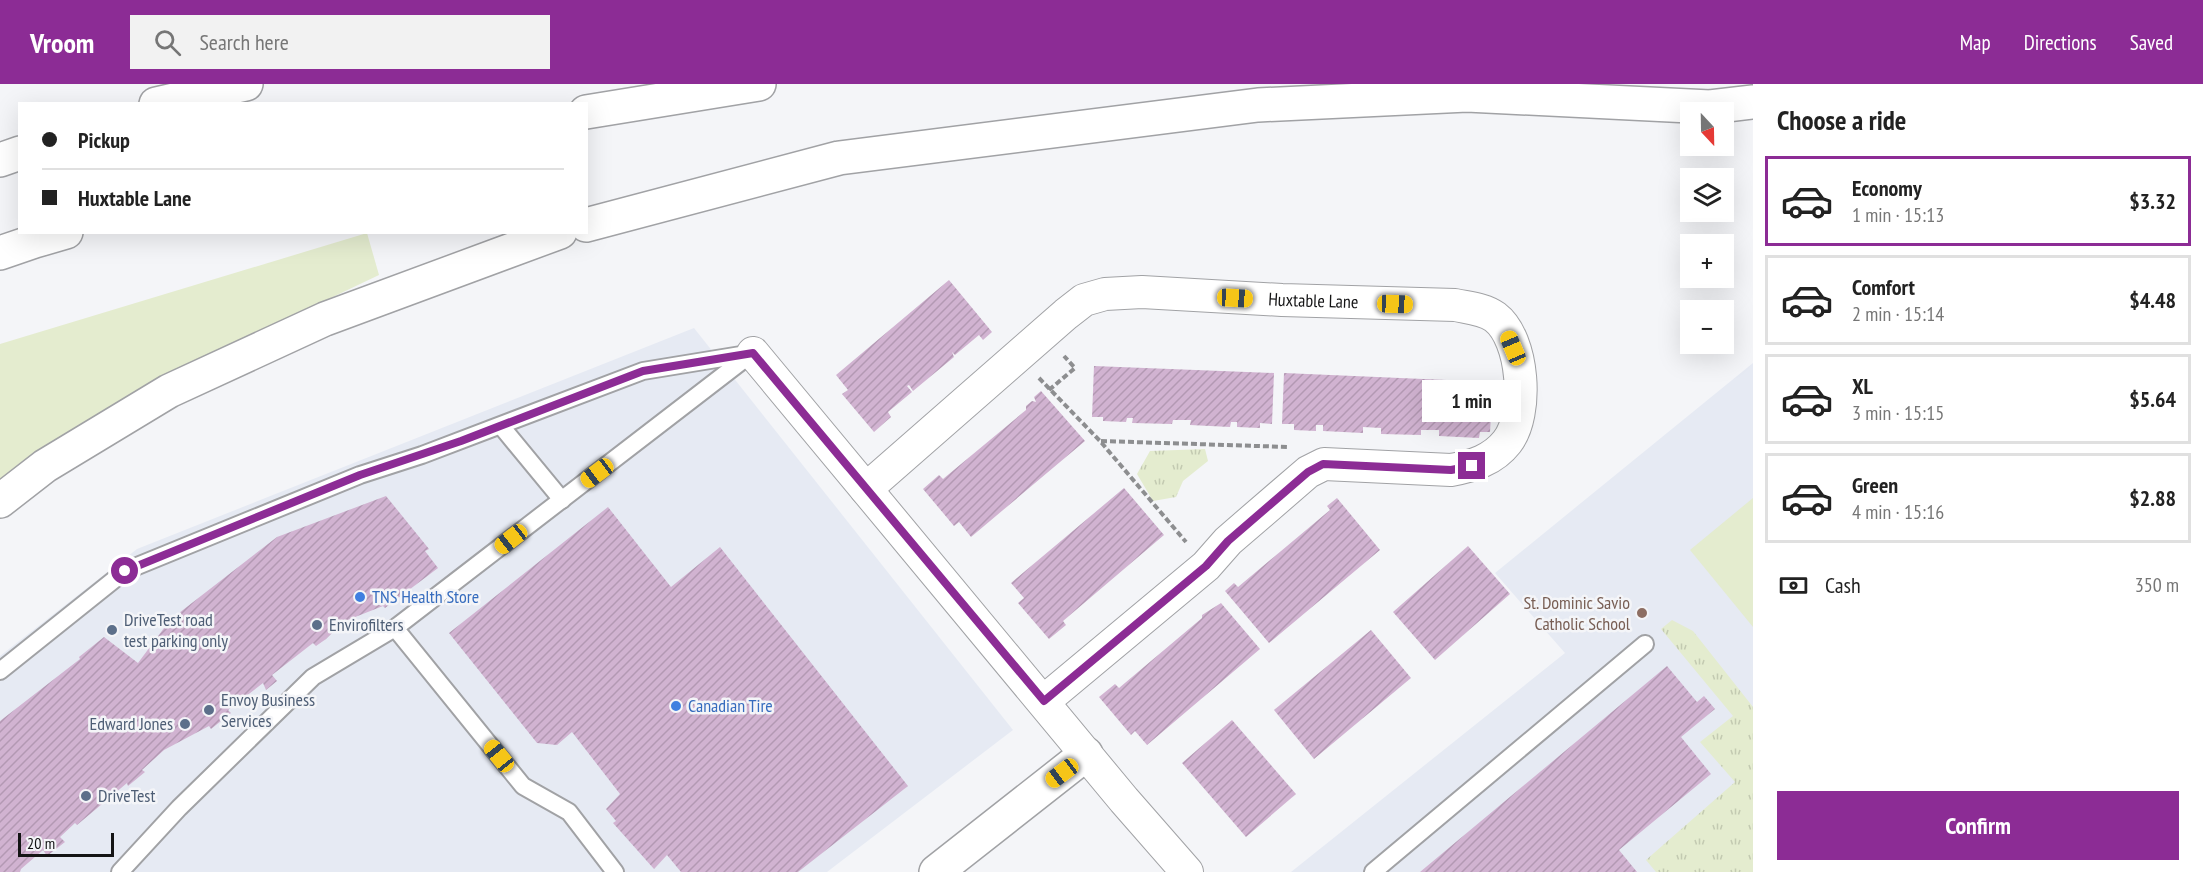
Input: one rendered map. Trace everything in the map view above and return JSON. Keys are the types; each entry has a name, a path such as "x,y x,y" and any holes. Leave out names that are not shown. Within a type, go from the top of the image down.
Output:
{"main road":[{"path":"165,102 246,84"},
{"path":"588,112 759,84"},
{"path":"588,224 838,158 1258,105 1467,95 1710,107 1753,102"},
{"path":"0,160 18,154"},
{"path":"0,255 59,234"},
{"path":"0,501 45,466 170,391 325,319 555,234"},
{"path":"936,872 1086,754"}],"street":[{"name":"Huxtable Lane","path":"866,489 1084,300 1105,294 1142,292 1282,300 1455,305 1480,310 1496,318 1507,333 1519,363 1521,393 1518,424 1508,441 1492,457 1472,466 1451,470 1323,464"},
{"path":"753,353 1187,872"},
{"path":"1044,701 1206,566 1237,533 1308,472 1323,464"}],"lane":[{"path":"0,671 125,571 360,475 501,426 643,371 753,353"},
{"path":"120,872 179,808 312,677 395,628 753,353"},
{"path":"501,426 562,500"},
{"path":"395,628 523,786 569,812 615,872"},
{"path":"1373,872 1645,644"}],"path":[{"path":"1020,355 1049,390 1100,441 1206,566"},
{"path":"1100,441 1316,447 1323,464"}],"shaded area":[{"path":"694,328 1013,730 827,872 0,872 0,656 137,549"},
{"name":"St. Dominic Savio Catholic School","path":"1753,363 1753,872 1291,872 1565,653 1495,573"}],"green space":[{"path":"364,234 367,234 379,275 139,389 0,481 0,344"},
{"path":"1205,449 1208,461 1183,481 1176,497 1153,501 1137,474 1150,451"},
{"path":"1753,498 1753,627 1690,550"},
{"path":"1672,620 1693,631 1753,707 1753,872 1656,872 1646,860 1735,782 1700,742 1733,716 1661,629"}],"building":[{"path":"949,280 992,332 983,340 979,335 955,355 952,352 954,357 913,391 909,385 907,386 912,392 888,412 891,417 874,432 842,394 848,390 836,375"},
{"path":"1094,366 1274,373 1272,424 1260,423 1260,428 1237,427 1237,422 1231,422 1230,427 1190,425 1191,420 1173,420 1172,424 1132,423 1133,418 1127,418 1126,422 1103,421 1103,417 1092,417"},
{"path":"1284,373 1493,382 1490,432 1480,432 1479,438 1439,436 1439,430 1421,430 1421,435 1381,434 1381,428 1363,427 1363,433 1323,431 1323,425 1316,425 1316,431 1294,430 1294,424 1282,424"},
{"path":"1041,391 1085,441 971,537 959,522 954,526 923,489 939,475 943,479 1026,410 1026,406 1032,401 1036,402 1034,397"},
{"path":"1124,488 1164,535 1063,621 1066,625 1049,639 1018,603 1024,598 1011,583"},
{"path":"386,496 429,549 425,551 438,568 385,608 383,606 332,628 334,631 326,639 316,646 313,643 272,675 277,681 266,690 263,683 228,710 231,713 211,729 209,726 164,750 142,770 145,772 128,786 127,783 77,825 75,823 60,837 65,842 47,856 43,850 20,872 0,872 0,721 80,659 79,657 104,637 138,663 170,620 277,537"},
{"path":"1337,498 1380,550 1269,643 1225,591 1234,583 1238,587 1330,510 1327,506"},
{"name":"Canadian Tire","path":"608,507 671,587 720,547 908,786 798,872 681,872 667,855 654,869 613,823 616,821 606,809 620,794 572,732 557,745 537,743 449,633"},
{"path":"1468,546 1510,594 1435,660 1393,612"},
{"path":"1221,603 1260,649 1147,745 1135,731 1131,735 1099,697 1115,684 1119,688 1202,618 1202,615"},
{"path":"1371,630 1411,678 1314,759 1274,710"},
{"path":"1667,666 1697,702 1704,696 1715,709 1681,737 1711,774 1619,850 1637,872 1420,872"},
{"path":"1232,720 1296,794 1246,837 1182,763"}],"place":[{"name":"TNS Health Store","path":"360,597"},
{"name":"St. Dominic Savio Catholic School","path":"1642,613"},
{"name":"Envirofilters","path":"317,625"},
{"name":"DriveTest road test parking only","path":"112,630"},
{"name":"Canadian Tire","path":"676,706"},
{"name":"Envoy Business Services","path":"209,710"},
{"name":"Edward Jones","path":"185,724"},
{"name":"DriveTest","path":"86,796"}],"route":[{"path":"125,571 360,475 461,441 643,371 753,353 1044,701 1206,566 1228,541 1308,472 1323,464 1451,470 1472,466"}]}
